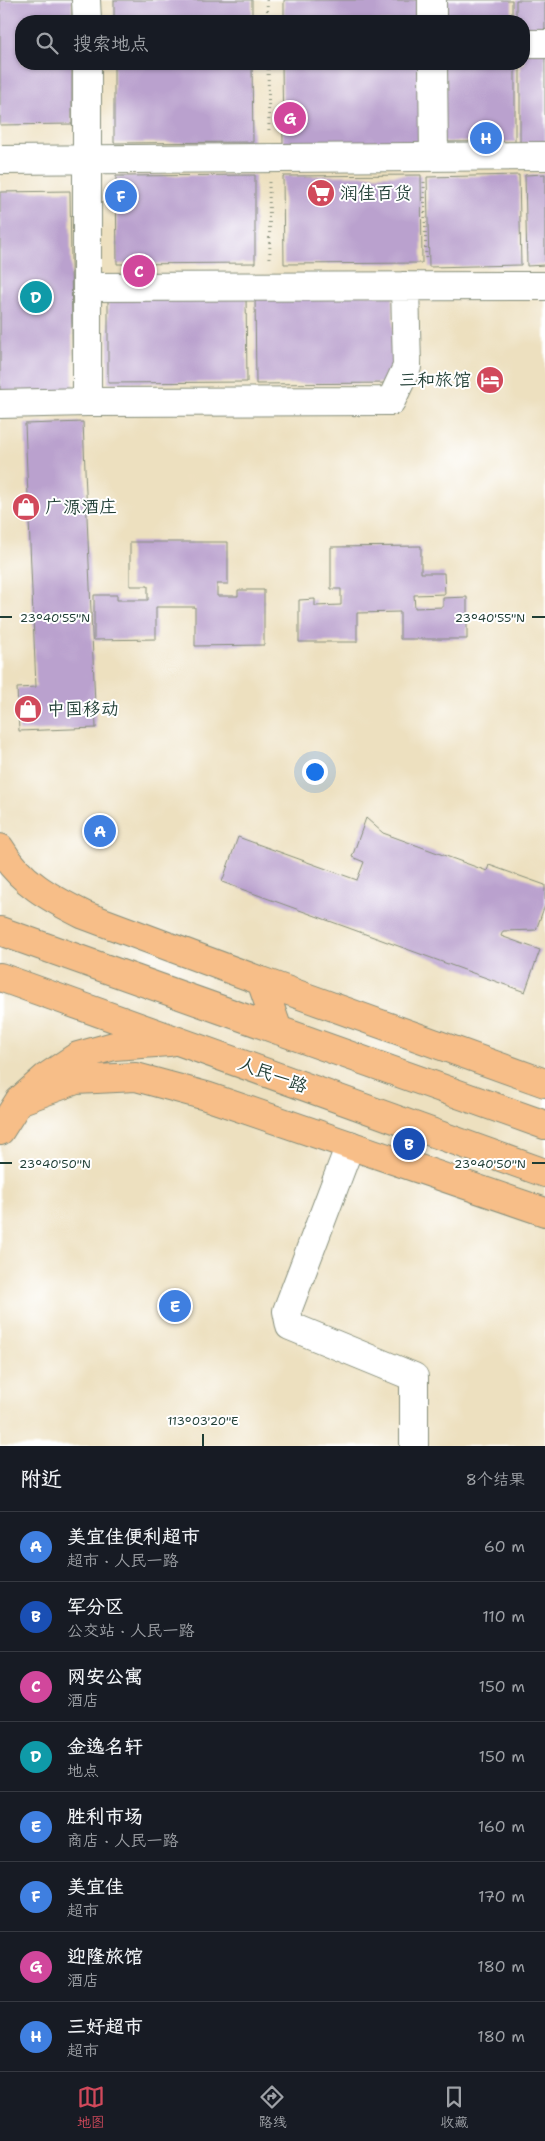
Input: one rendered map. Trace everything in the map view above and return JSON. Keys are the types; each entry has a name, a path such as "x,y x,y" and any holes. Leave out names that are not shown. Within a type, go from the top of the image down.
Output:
{"main road":[{"path":"0,848 16,871 35,888 84,915 545,1083"},
{"path":"0,932 545,1125"},
{"name":"人民一路","path":"0,977 545,1172"},
{"path":"261,981 278,1030"},
{"path":"0,1131 19,1101 45,1078 78,1056 114,1046 178,1041"},
{"path":"19,1101 76,1080 136,1077 206,1096 545,1212"}],"street":[{"path":"86,0 86,15"},
{"path":"432,0 432,15"},
{"path":"530,44 545,44"},
{"path":"87,70 87,402"},
{"path":"429,157 433,70"},
{"path":"0,160 545,156"},
{"path":"0,404 87,402 390,402 407,367 415,286"},
{"path":"87,287 545,286"},
{"path":"350,1145 287,1311 290,1326 414,1377 414,1446"}],"path":[{"path":"268,0 268,15"},
{"path":"415,286 429,157"}],"building":[{"path":"0,0 72,0 72,15 15,15 15,70 72,70 72,124 0,125"},
{"path":"114,0 252,0 252,15 114,15"},
{"path":"284,0 422,0 423,15 284,15"},
{"path":"439,0 512,0 512,15 439,15"},
{"path":"516,0 545,0 545,37 530,37 530,15 516,15"},
{"path":"530,52 545,52 545,143 520,143 520,70 530,70"},
{"path":"114,70 252,70 253,142 114,143"},
{"path":"282,70 421,70 421,145 283,146"},
{"path":"442,70 515,70 515,142 442,142"},
{"path":"545,174 545,265 527,266 525,175"},
{"path":"255,175 255,263 117,264 116,176"},
{"path":"421,175 422,263 284,264 283,176"},
{"path":"519,175 521,265 429,267 427,177"},
{"path":"70,191 73,402 0,403 0,192"},
{"path":"246,294 247,382 108,383 108,295"},
{"path":"393,294 394,383 256,384 255,296"},
{"path":"83,422 96,728 19,731 17,688 36,687 25,424"},
{"path":"130,542 228,542 228,584 217,584 217,596 238,596 238,590 264,590 264,645 195,646 195,607 156,607 156,639 94,640 94,595 117,595 117,600 148,600 148,586 130,586"},
{"path":"421,546 421,573 444,573 445,594 414,595 415,608 443,607 443,598 467,597 467,639 400,639 400,612 357,613 357,642 299,642 299,600 315,599 315,606 341,605 341,589 331,589 331,547"},
{"path":"366,818 383,833 487,871 489,865 545,885 545,905 536,930 503,931 501,936 540,950 525,992 222,882 238,837 357,880 364,862 352,857"}],"place":[{"name":"迎隆旅馆","path":"290,118"},
{"name":"三好超市","path":"486,138"},
{"name":"润佳百货","path":"321,193"},
{"name":"美宜佳","path":"121,196"},
{"name":"网安公寓","path":"139,271"},
{"name":"金逸名轩","path":"36,297"},
{"name":"三和旅馆","path":"490,380"},
{"name":"广源酒庄","path":"26,507"},
{"name":"中国移动","path":"28,709"},
{"name":"美宜佳便利超市","path":"100,831"},
{"name":"军分区","path":"409,1144"},
{"name":"胜利市场","path":"175,1306"}]}
